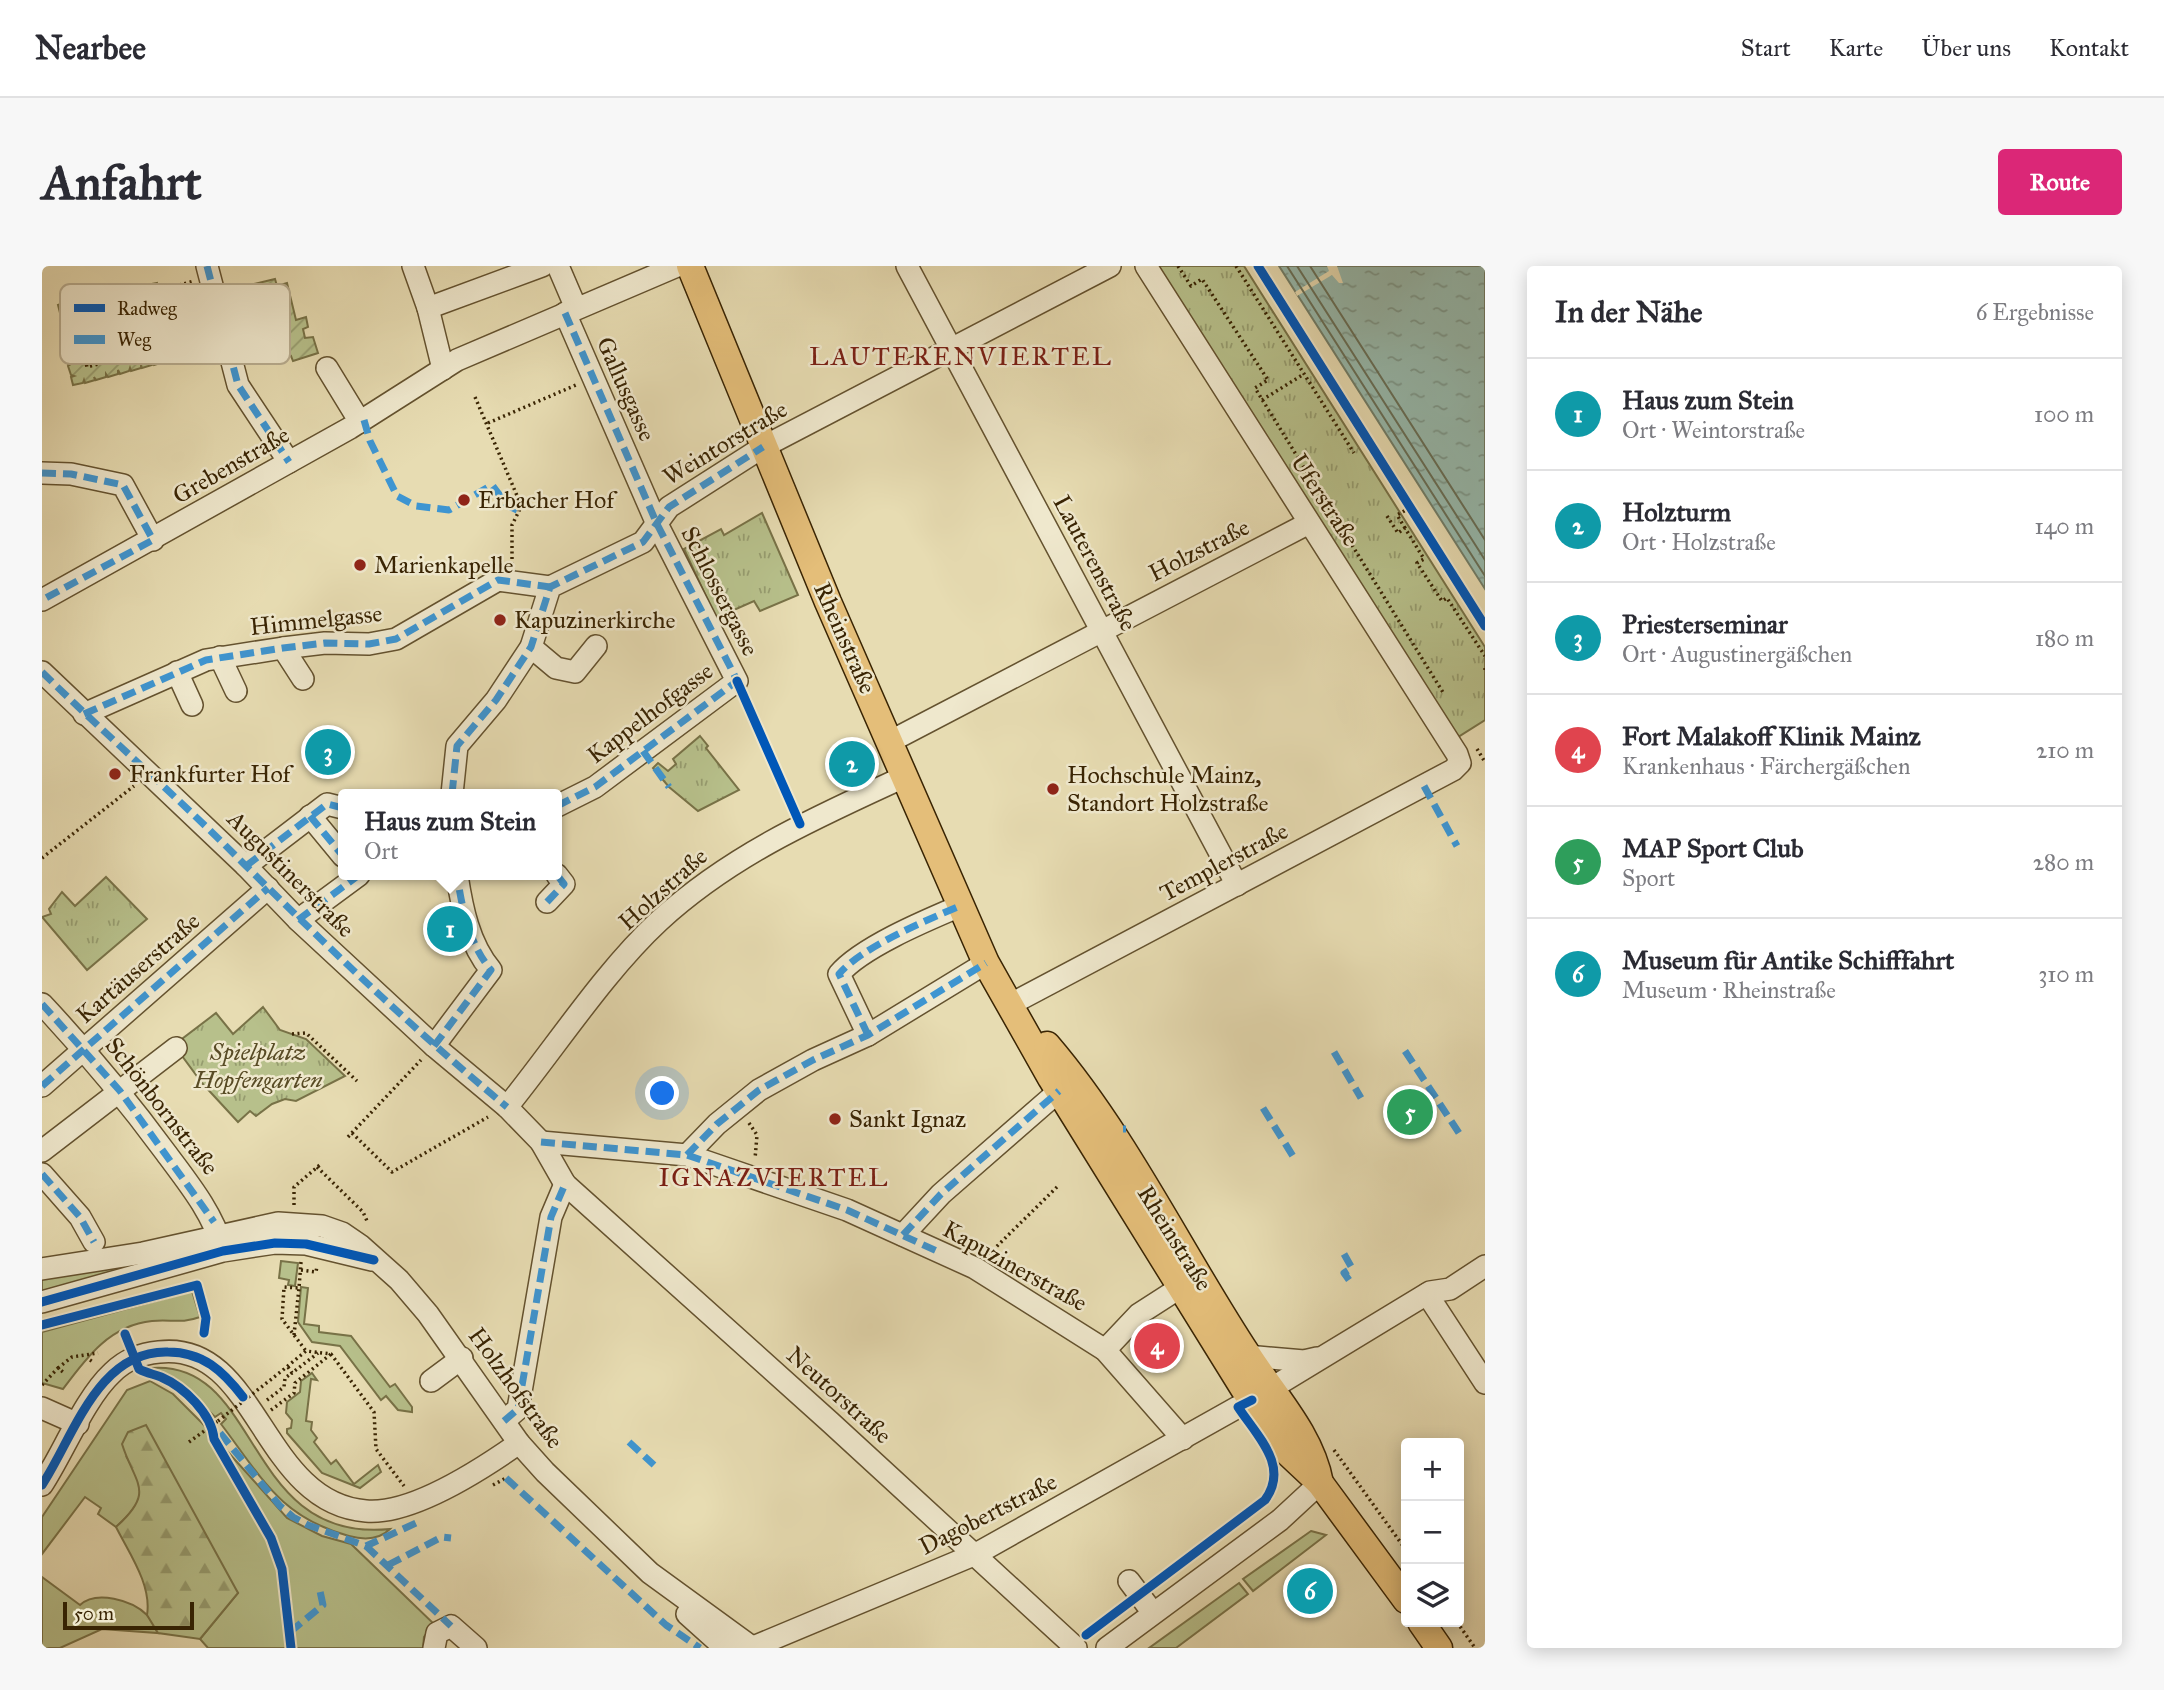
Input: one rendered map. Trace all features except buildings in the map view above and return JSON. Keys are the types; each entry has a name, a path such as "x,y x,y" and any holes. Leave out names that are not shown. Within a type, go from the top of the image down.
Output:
{"main road":[{"name":"Rheinstraße","path":"690,266 763,447 986,963 1115,1182 1287,1452 1320,1483 1401,1593"},
{"name":"Rheinstraße","path":"1011,1004 1059,1059 1089,1101 1247,1356 1254,1399"},
{"path":"1424,1627 1439,1648"}],"street":[{"path":"207,266 212,284"},
{"path":"413,266 428,307 443,369"},
{"path":"428,307 542,266"},
{"name":"Gallusgasse","path":"558,266 592,379 657,524"},
{"name":"Grebenstraße","path":"42,600 360,422 443,369 570,310 677,266"},
{"name":"Lauterenstraße","path":"907,266 1237,885"},
{"name":"Weintorstraße","path":"550,587 643,542 669,507 763,447 951,352 1110,266"},
{"name":"Uferstraße","path":"1146,266 1457,754 1460,763"},
{"path":"233,364 238,385 289,462"},
{"path":"327,368 360,422"},
{"path":"42,473 71,474 123,485 153,540"},
{"name":"Holzstraße","path":"891,741 1309,523"},
{"name":"Schlossergasse","path":"657,524 737,681"},
{"name":"Himmelgasse","path":"84,714 177,672 220,657 325,643 369,644 396,639 498,580 550,587"},
{"path":"453,789 457,746 496,700 530,647 550,587"},
{"path":"530,647 556,668 575,672 596,646"},
{"path":"283,648 303,679"},
{"path":"220,657 236,691"},
{"name":"Augustinerstraße","path":"42,672 246,866 298,920 434,1046 508,1107 541,1142"},
{"path":"177,672 192,705"},
{"name":"Kappelhofgasse","path":"562,804 595,787 737,681"},
{"name":"Templerstraße","path":"1011,1004 1453,770 1460,763"},
{"name":"Holzstraße","path":"508,1107 604,984 658,922 728,866 800,824 906,776"},
{"path":"246,866 310,816 332,803 338,806"},
{"path":"310,816 338,850"},
{"path":"298,920 352,880"},
{"path":"434,1046 491,970 479,955 462,905 458,880"},
{"path":"547,902 564,884 561,880"},
{"name":"Kartäuserstraße","path":"42,1086 268,888"},
{"path":"869,1035 839,974 857,959 904,932 960,906"},
{"path":"687,1156 717,1124 759,1090 813,1059 869,1035 986,963"},
{"name":"Schönbornstraße","path":"42,1004 120,1091 203,1203 221,1243"},
{"path":"42,1151 176,1048"},
{"path":"903,1235 941,1194 1059,1091"},
{"name":"Kapuzinerstraße","path":"541,1142 687,1156 848,1210 975,1268 1105,1350 1183,1438"},
{"name":"Neutorstraße","path":"541,1142 565,1184 976,1554 1076,1648"},
{"path":"42,1174 80,1217 94,1242"},
{"path":"504,1421 518,1409 551,1217 565,1184"},
{"path":"42,1269 221,1243"},
{"path":"42,1302 221,1243"},
{"name":"Holzhofstraße","path":"221,1243 292,1243 374,1260 422,1306 519,1443 650,1573 691,1618 725,1648"},
{"name":"Dagobertstraße","path":"752,1648 976,1554 1254,1399 1427,1294 1450,1289 1485,1266"},
{"path":"1105,1350 1139,1314 1181,1287"},
{"path":"1427,1294 1485,1383"},
{"path":"42,1485 99,1388 124,1363 164,1351 188,1352 204,1359 263,1409 304,1483 327,1499 368,1511 391,1509 432,1494 492,1463 519,1443"},
{"name":"Dagobertstraße","path":"1247,1356 1304,1361 1329,1355"},
{"path":"431,1381 462,1359"},
{"path":"42,1408 78,1424"},
{"path":"1107,1648 1280,1520 1320,1483"},
{"name":"Holzhofstraße","path":"650,1573 752,1648"},
{"path":"1129,1581 1153,1614"},
{"path":"434,1648 437,1633 450,1626 475,1648"}],"path":[{"path":"1178,266 1191,286 1202,279 1268,380 1255,388 1446,698"},
{"path":"1236,266 1354,453"},
{"path":"1262,400 1304,374"},
{"path":"488,424 592,379"},
{"path":"475,397 518,498 519,511 512,525 512,581"},
{"path":"1410,507 1397,515 1424,559 1417,563 1442,601 1447,598 1485,656"},
{"path":"1387,516 1398,533 1405,528"},
{"path":"1474,743 1485,762"},
{"path":"42,858 150,774"},
{"path":"292,1034 306,1033 357,1081"},
{"path":"434,1046 350,1135 392,1172 508,1107"},
{"path":"376,1100 380,1104"},
{"path":"739,1107 757,1135 753,1177"},
{"path":"294,1208 295,1187 322,1163"},
{"path":"317,1167 363,1212 367,1221"},
{"path":"975,1268 1057,1187"},
{"path":"294,1335 302,1259"},
{"path":"300,1270 316,1272 317,1264"},
{"path":"299,1288 284,1287 282,1320 306,1351 331,1354 374,1412 376,1449 404,1486"},
{"path":"189,1442 306,1351"},
{"path":"42,1385 72,1357 98,1353"},
{"path":"263,1409 284,1387 285,1378 318,1353"},
{"path":"263,1409 294,1393 295,1382 331,1354"},
{"path":"288,1367 292,1373"},
{"path":"58,1368 63,1372"},
{"path":"256,1390 263,1409"},
{"path":"1330,1444 1401,1543"},
{"path":"1460,1627 1475,1648"}],"green space":[{"path":"1158,266 1244,266 1485,647 1485,720 1458,737"},
{"path":"275,279 276,284 254,284"},
{"path":"290,295 296,320 306,317 308,327 303,329 305,338 313,337 318,353 293,361"},
{"path":"152,364 142,368 141,365 141,368 131,371 130,368 120,374 118,370 118,374 108,377 106,374 106,377 96,380 94,377 95,380 85,383 84,380 83,383 73,385 71,377 74,376 68,366"},
{"path":"762,513 798,595 760,611 754,601 716,618 684,549 721,529 724,535"},
{"path":"700,736 708,746 706,748 739,790 698,811 669,787 653,768 658,763 668,771 676,764 673,759"},
{"path":"106,877 147,919 87,970 42,917 51,914 49,909 62,892 75,906"},
{"name":"Spielplatz Hopfengarten","path":"263,1007 280,1030 306,1039 345,1076 296,1101 285,1099 272,1104 256,1116 250,1111 238,1122 202,1083 174,1045 216,1013 233,1034"},
{"path":"281,1261 298,1263 295,1286 288,1285 289,1280 279,1278"},
{"path":"134,1264 134,1267 42,1291 42,1275"},
{"path":"301,1287 308,1288 304,1324 319,1326 319,1332 351,1336 390,1387 395,1384 412,1407 412,1412 398,1410 386,1396 381,1400 340,1346 312,1342 298,1322"},
{"path":"192,1291 200,1317 181,1321 152,1321 124,1329 100,1345 63,1389 42,1383 42,1332"},
{"path":"151,1368 187,1373 215,1391 279,1482 306,1509 342,1526 390,1529 376,1537 360,1538 325,1528 306,1518 274,1493 261,1478 221,1424 226,1419 221,1413 215,1417 176,1379"},
{"path":"312,1373 317,1380 311,1379 306,1421 312,1422 311,1430 317,1438 314,1442 331,1464 336,1460 354,1484 378,1465 381,1472 360,1488 322,1473 287,1433 292,1420 286,1413 287,1402 300,1392 301,1381"},
{"path":"150,1381 173,1394 202,1423 287,1518 322,1536 351,1544 434,1624 424,1637 423,1648 208,1648 200,1639 238,1593 126,1456 140,1486 140,1494 138,1502 126,1518 116,1527 98,1514 101,1508 85,1497 42,1554 42,1517 127,1390"},
{"path":"146,1425 238,1593 200,1639 158,1633 147,1615 148,1604 143,1581 116,1527 136,1505 139,1496 139,1487 122,1444 128,1432"},
{"path":"1311,1531 1326,1535 1253,1591 1243,1579"},
{"path":"42,1577 80,1605 95,1598 104,1598 132,1605 147,1615 158,1633 102,1629 60,1648 42,1648"},
{"path":"1239,1583 1248,1594 1176,1648 1149,1648"}],"water":[{"path":"1279,266 1485,266 1485,589"}],"pier":[{"path":"1327,266 1337,266 1343,283 1339,283 1332,275 1297,296 1295,292 1329,271"}],"marked path":[{"path":"207,266 212,284"},
{"path":"565,313 657,524 740,686"},
{"path":"233,364 238,385 289,462"},
{"path":"364,420 370,441 397,496 416,506 449,510 492,485 507,505 519,511"},
{"path":"453,789 457,746 496,700 531,647 550,587 643,542 669,507 763,447"},
{"path":"42,473 71,474 123,485 153,540 42,600"},
{"path":"84,714 206,660 325,643 369,644 396,639 498,580 550,587"},
{"path":"42,672 374,990 507,1107"},
{"path":"562,804 595,787 737,681"},
{"path":"643,751 669,787"},
{"path":"1424,786 1457,846"},
{"path":"246,866 327,804 338,807"},
{"path":"310,816 338,850"},
{"path":"298,920 352,880"},
{"path":"434,1046 491,970 472,937 458,880"},
{"path":"547,902 564,884 561,880"},
{"path":"42,1086 268,888"},
{"path":"868,1035 839,974 879,944 960,906"},
{"path":"687,1155 717,1124 759,1090 813,1060 868,1035 986,963"},
{"path":"42,1004 120,1091 214,1222"},
{"path":"1405,1051 1459,1133"},
{"path":"1334,1052 1361,1098"},
{"path":"903,1235 941,1194 1059,1091"},
{"path":"1263,1108 1296,1161"},
{"path":"541,1142 687,1155 847,1210 939,1252"},
{"path":"42,1174 80,1217 94,1242"},
{"path":"504,1421 518,1409 551,1217 565,1184"},
{"path":"1344,1254 1352,1268 1344,1273 1349,1280"},
{"path":"220,1433 280,1506 308,1525 366,1546 416,1523"},
{"path":"629,1442 654,1465"},
{"path":"506,1478 666,1625 700,1648"},
{"path":"388,1565 442,1537 451,1538"},
{"path":"366,1546 451,1626"},
{"path":"290,1632 323,1605 320,1591"}],"cycle path":[{"path":"1258,266 1485,626"},
{"path":"737,681 800,824"},
{"path":"42,1302 223,1251 275,1243 306,1244 374,1260"},
{"path":"42,1325 197,1285 206,1318 204,1333"},
{"path":"125,1334 139,1369 179,1387 202,1411 214,1439 271,1538 282,1569 291,1648"},
{"path":"42,1485 91,1399 123,1365 144,1355 168,1352 202,1359 220,1371 243,1397"},
{"path":"1086,1635 1265,1500 1272,1487 1272,1463 1261,1440 1238,1407 1252,1400"}],"place":[{"name":"Erbacher Hof","path":"464,500"},
{"name":"Marienkapelle","path":"360,565"},
{"name":"Kapuzinerkirche","path":"500,620"},
{"name":"Priesterseminar","path":"328,752"},
{"name":"Holzturm","path":"852,764"},
{"name":"Frankfurter Hof","path":"115,774"},
{"name":"Hochschule Mainz, Standort Holzstraße","path":"1053,789"},
{"name":"Haus zum Stein","path":"450,929"},
{"name":"MAP Sport Club","path":"1410,1112"},
{"name":"Sankt Ignaz","path":"835,1119"},
{"name":"Fort Malakoff Klinik Mainz","path":"1157,1346"},
{"name":"Museum für Antike Schifffahrt","path":"1310,1591"}],"district":[{"name":"LAUTERENVIERTEL","path":"961,356"},
{"name":"IGNAZVIERTEL","path":"774,1177"}]}
